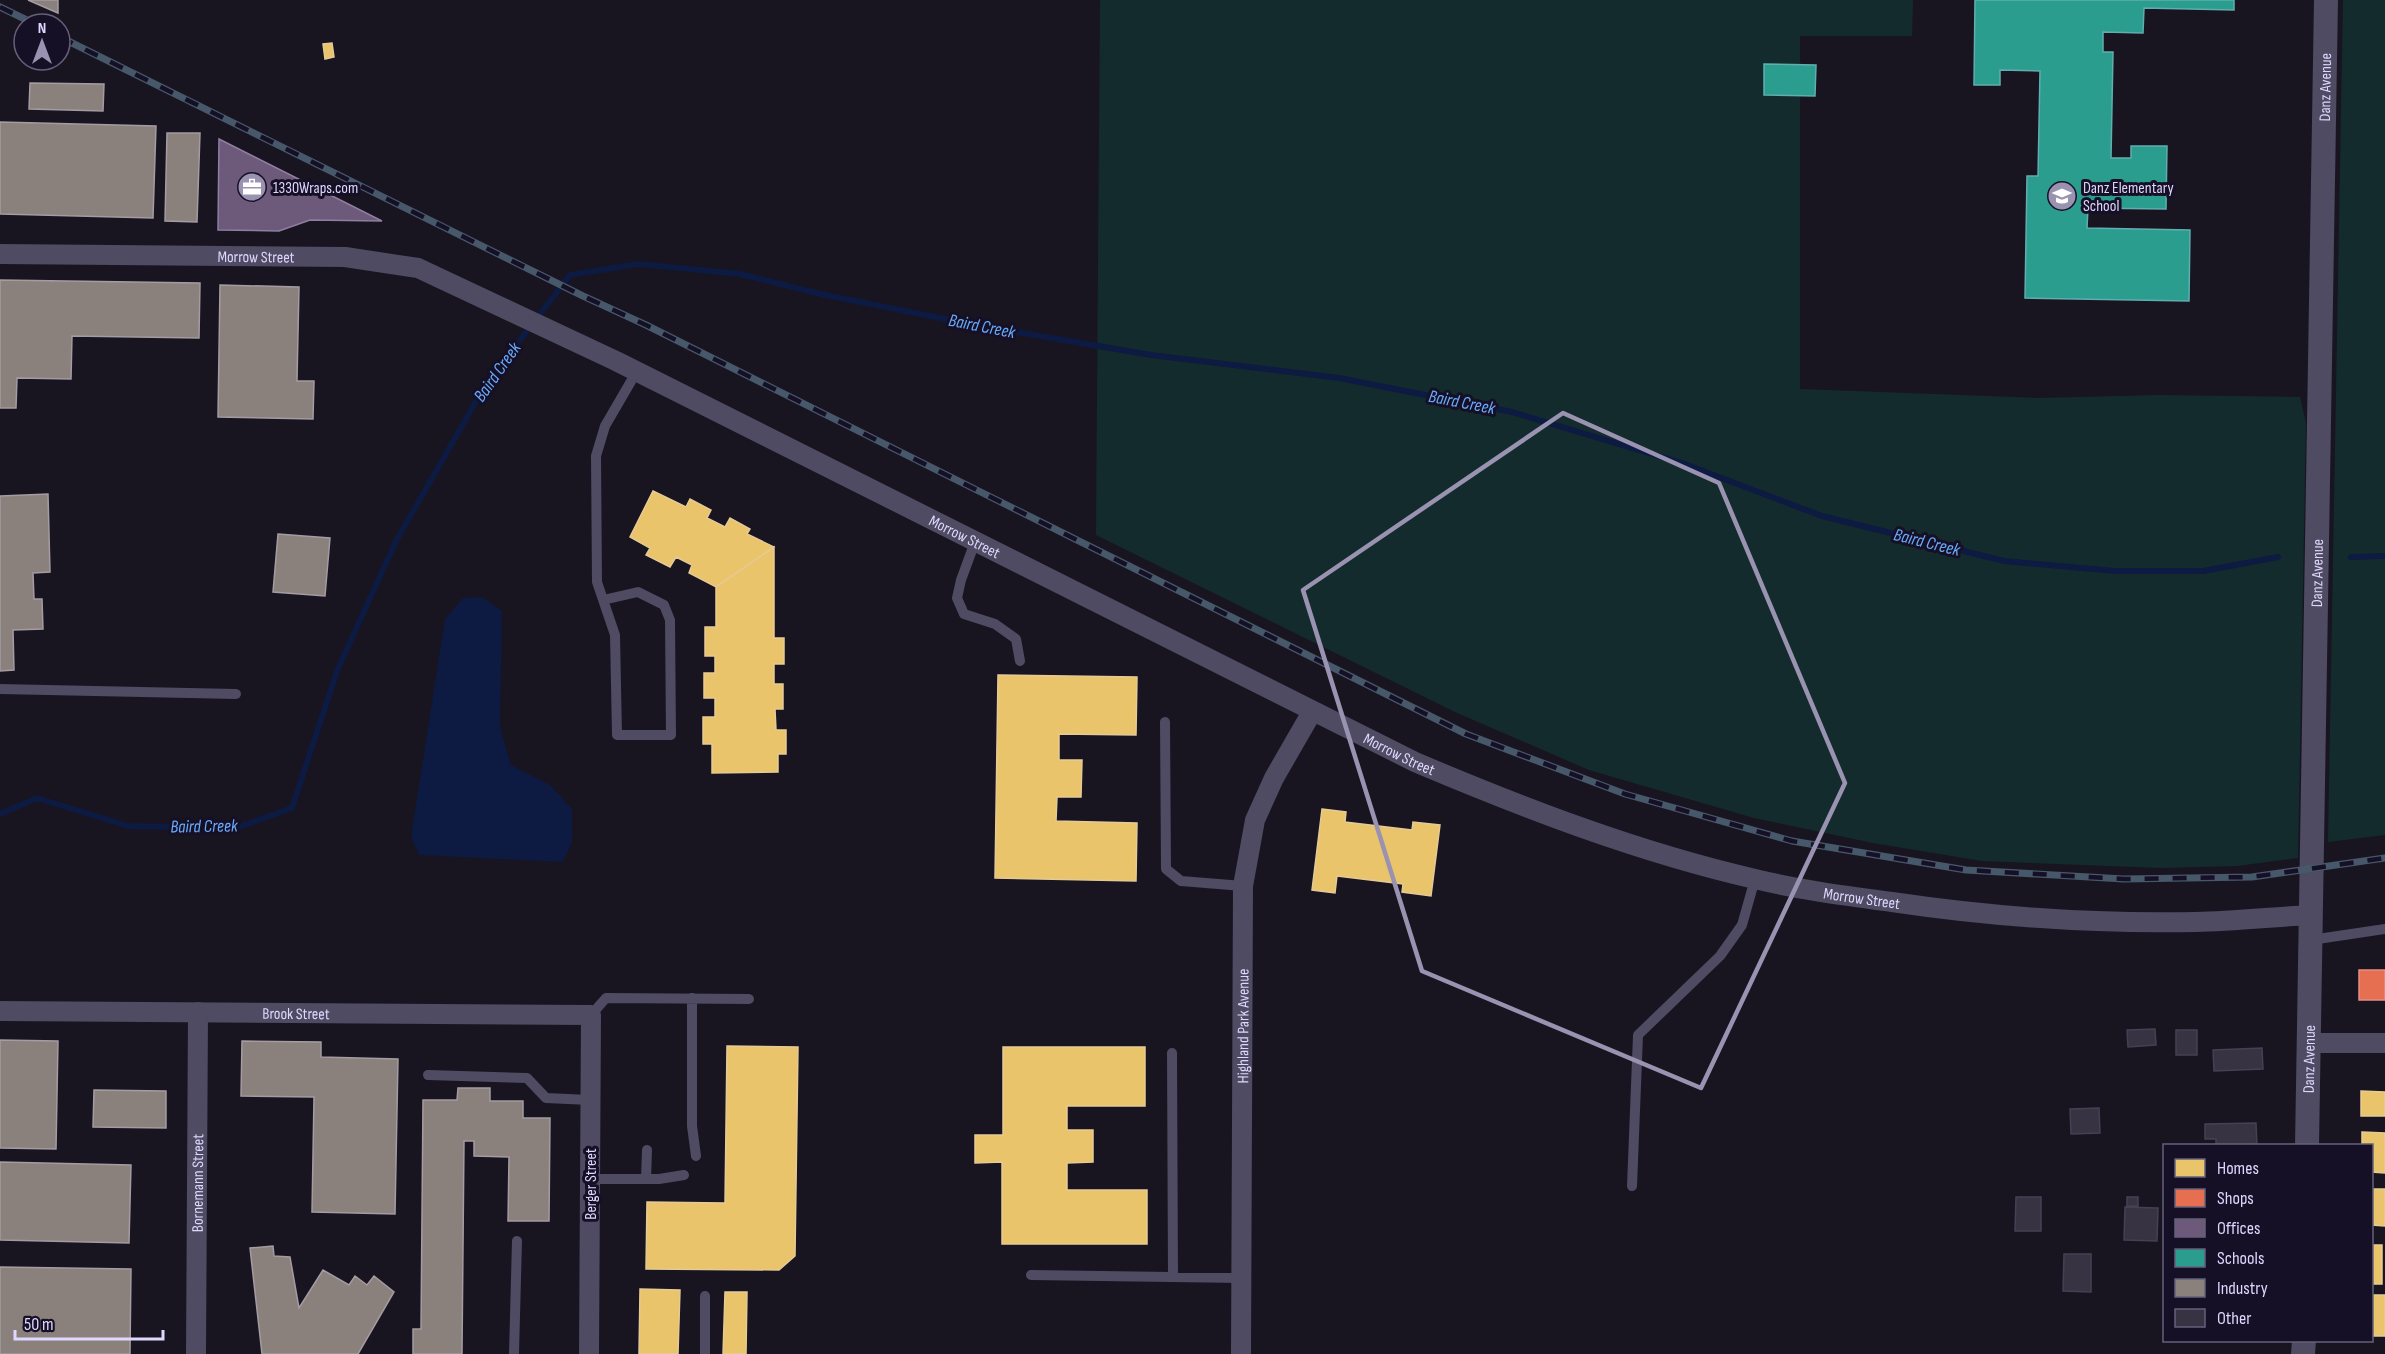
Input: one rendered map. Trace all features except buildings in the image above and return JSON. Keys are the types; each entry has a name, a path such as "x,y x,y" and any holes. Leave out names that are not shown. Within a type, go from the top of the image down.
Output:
{"street":[{"name":"Danz Avenue","path":"2307,1144 2326,0"},
{"name":"Morrow Street","path":"0,254 345,257 418,268 637,371 1415,762 1501,798 1588,830 1755,879 1858,898 2011,917 2196,922 2311,915"},
{"name":"Highland Park Avenue","path":"1241,1354 1243,886 1255,820 1274,778 1312,712"},
{"name":"Brook Street","path":"0,1011 591,1015"},
{"name":"Bornemann Street","path":"196,1354 198,1012"},
{"name":"Berger Street","path":"589,1354 591,1015"},
{"path":"2309,1043 2385,1043"}],"lane":[{"path":"603,600 638,592 664,605 670,620 671,735 617,735 615,635 603,600 597,582 596,456 605,426 637,371"},
{"path":"975,542 960,580 957,598 964,614 995,624 1016,639 1020,661"},
{"path":"0,689 236,694"},
{"path":"1165,722 1166,869 1181,881 1243,886"},
{"path":"1632,1186 1638,1035 1720,956 1742,925 1755,879"},
{"path":"2310,940 2385,929"},
{"path":"591,1015 606,998 749,999"},
{"path":"692,998 692,1126 696,1156"},
{"path":"1172,1053 1173,1277"},
{"path":"428,1075 527,1078 546,1098 590,1100"},
{"path":"646,1179 647,1150"},
{"path":"590,1179 646,1179 684,1175"},
{"path":"514,1354 517,1241"},
{"path":"1031,1275 1241,1278"},
{"path":"705,1296 705,1354"}],"highlighted area":[{"path":"1563,413 1719,483 1845,783 1701,1088 1422,971 1303,590"}],"green space":[{"path":"1100,0 1913,0 1912,36 1800,36 1800,389 2039,398 2159,395 2300,397 2306,423 2298,858 2237,866 2161,868 1982,861 1873,843 1754,818 1589,770 1455,712 1096,535"},
{"path":"2343,0 2385,0 2385,835 2328,842"}],"water":[{"path":"482,597 502,611 500,726 511,765 550,785 572,809 572,842 563,862 419,855 411,837 445,619 463,598"}],"waterway":[{"name":"Baird Creek","path":"0,814 37,798 128,826 236,828 292,808 337,671 396,541 486,384 570,275 638,264 740,274 821,294 970,324 1151,355 1339,378 1512,412 1682,463 1822,516 2004,561 2115,571 2203,571 2278,557"},
{"name":"Baird Creek","path":"2351,557 2385,556"}],"railway":[{"path":"0,7 12,13"},
{"path":"72,43 646,325 1466,734 1625,794 1792,841 1966,870 2124,879 2252,877 2385,858"}],"place":[{"name":"1330Wraps.com","path":"252,187"},
{"name":"Danz Elementary School","path":"2062,196"}]}
